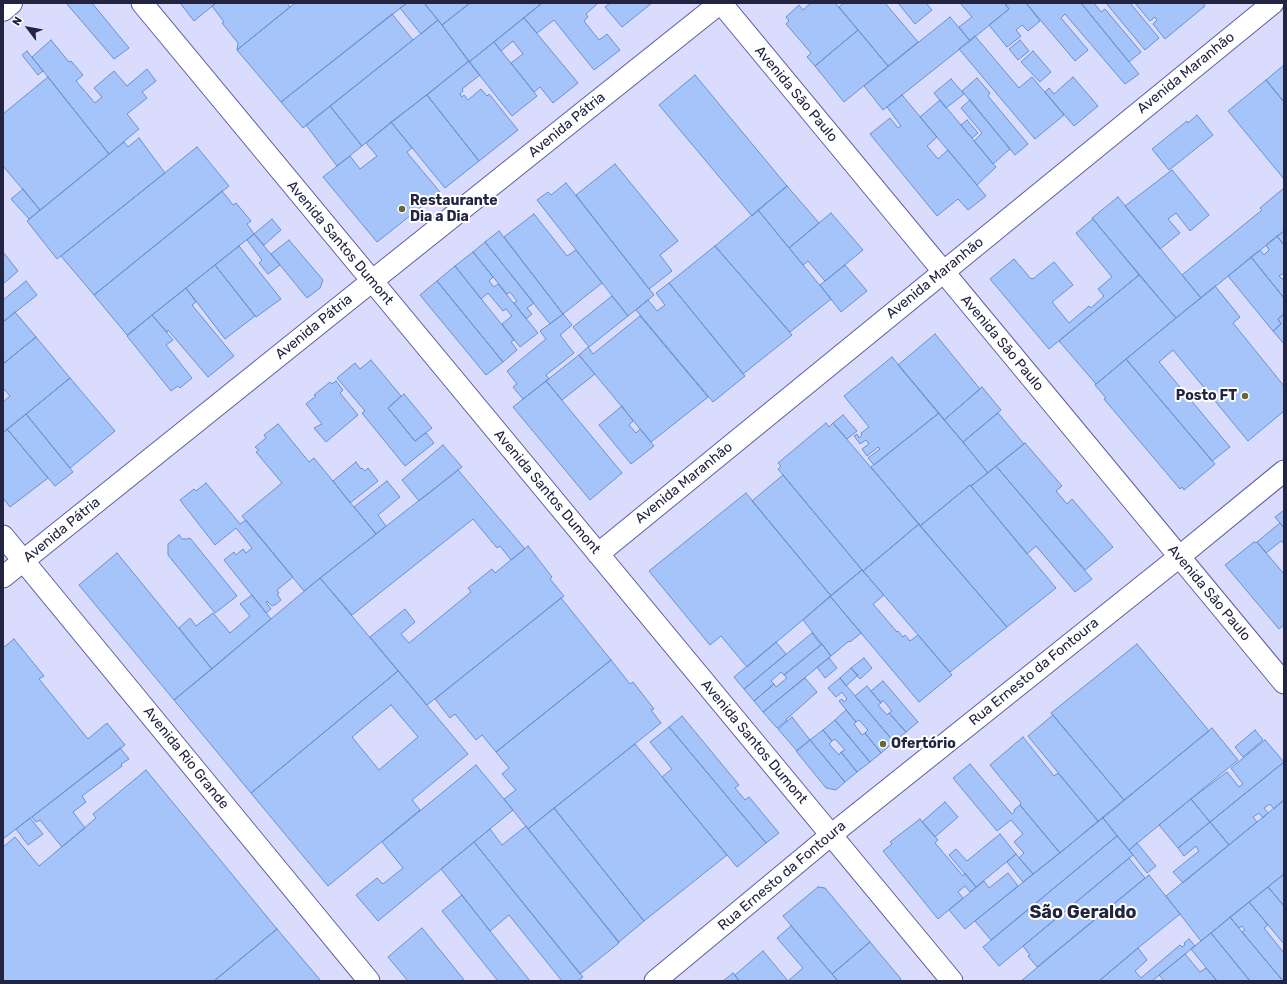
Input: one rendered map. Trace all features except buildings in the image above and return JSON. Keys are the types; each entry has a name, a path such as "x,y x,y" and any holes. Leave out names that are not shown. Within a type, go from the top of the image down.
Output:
{"main road":[{"path":"3,10 11,3"}],"street":[{"name":"Avenida Santos Dumont","path":"142,3 952,981"},
{"name":"Avenida Pátria","path":"3,577 372,280 720,3"},
{"name":"Avenida São Paulo","path":"720,3 1284,683"},
{"name":"Avenida Maranhão","path":"598,554 1273,3"},
{"name":"Rua Ernesto da Fontoura","path":"655,981 831,835 1179,557 1284,471"},
{"name":"Avenida Rio Grande","path":"3,536 369,981"}],"place":[{"name":"Restaurante Dia a Dia","path":"402,209"},
{"name":"Posto FT","path":"1245,396"},
{"name":"Ofertório","path":"883,744"}],"district":[{"name":"São Geraldo","path":"1083,913"}]}
